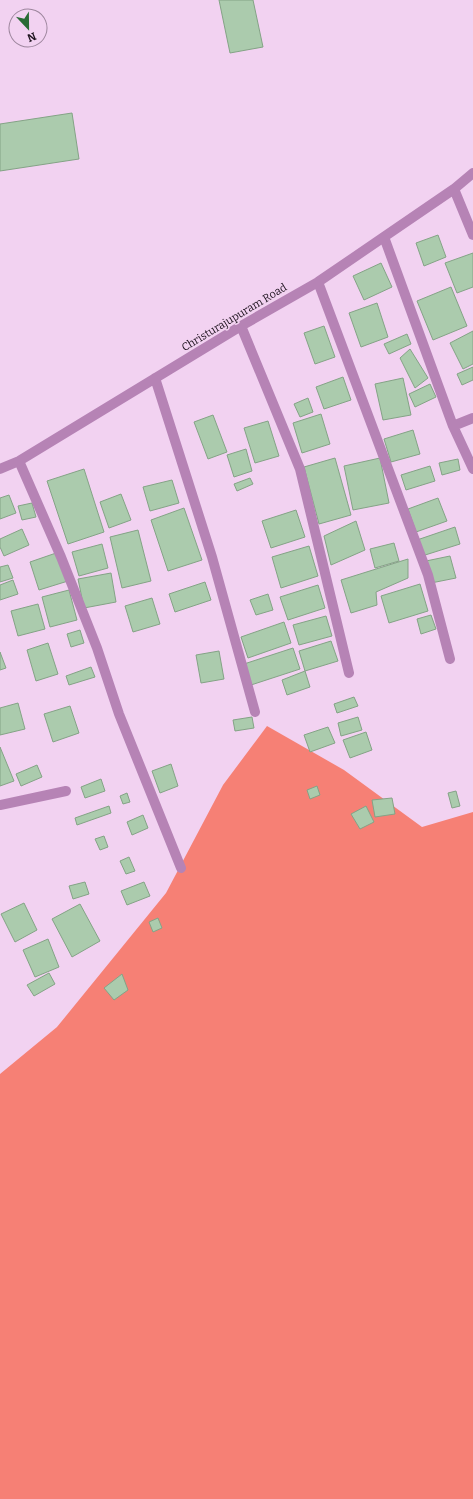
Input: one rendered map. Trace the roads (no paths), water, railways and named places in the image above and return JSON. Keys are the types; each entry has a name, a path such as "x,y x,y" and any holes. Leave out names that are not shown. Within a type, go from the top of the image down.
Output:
{"street":[{"name":"Christurajupuram Road","path":"0,469 19,461 241,326 318,282 454,189 473,173"},
{"path":"454,189 473,235"},
{"path":"384,237 453,426 473,469"},
{"path":"318,282 428,575 450,659"},
{"path":"241,326 300,469 349,673"},
{"path":"155,378 212,556 255,712"},
{"path":"453,426 473,418"},
{"path":"19,461 61,557 97,648 119,714 181,868"},
{"path":"0,804 66,791"}]}
